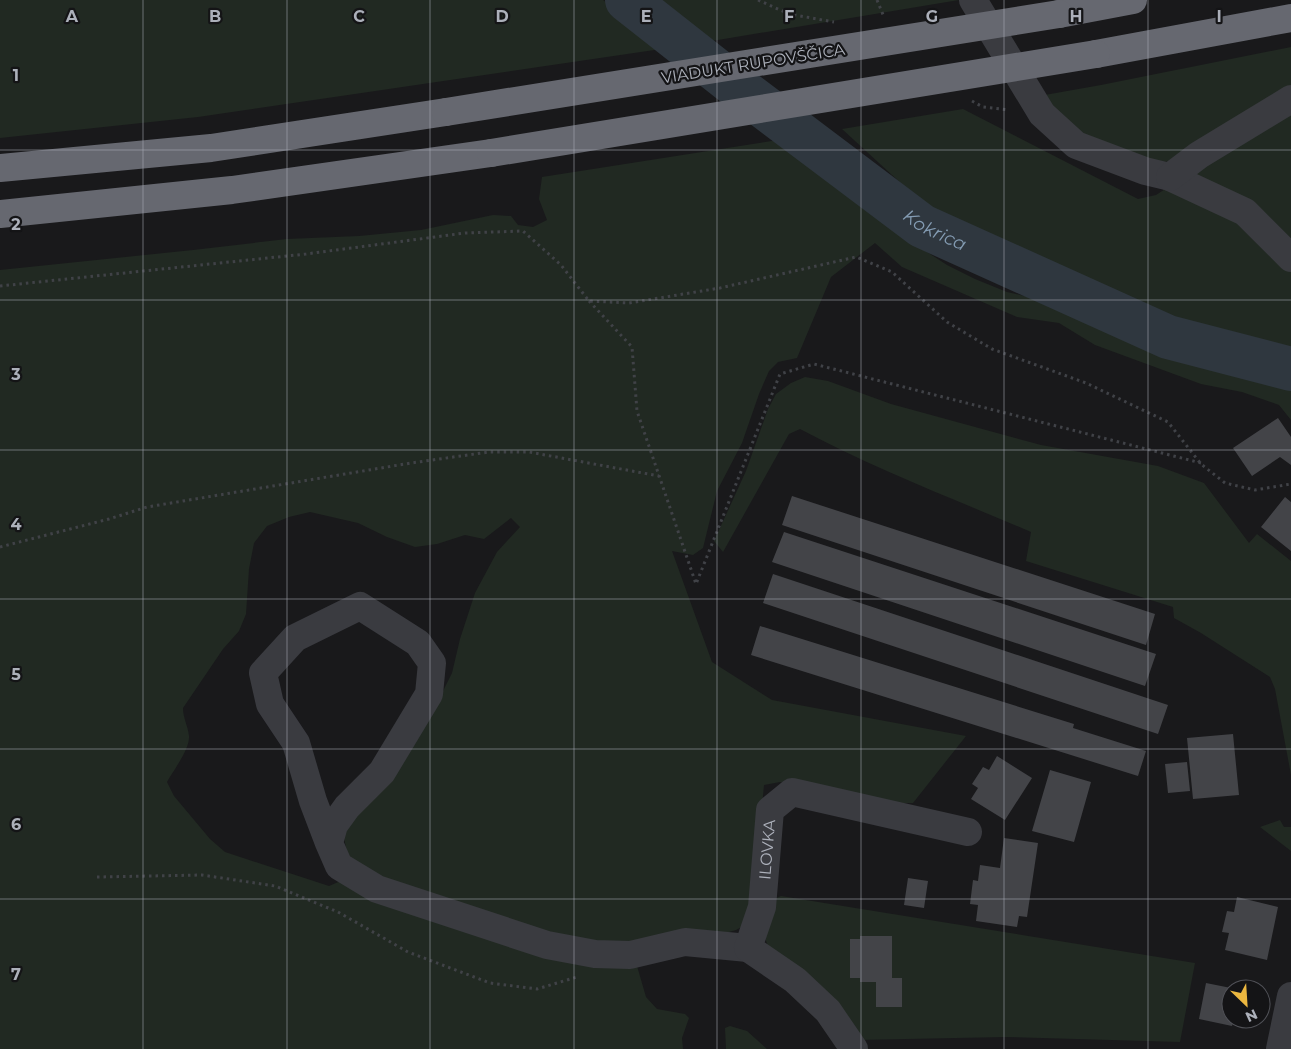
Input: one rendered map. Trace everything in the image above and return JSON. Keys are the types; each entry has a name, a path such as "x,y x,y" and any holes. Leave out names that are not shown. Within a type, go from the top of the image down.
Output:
{"highway":[{"name":"VIADUKT RUPOVŠČICA","path":"0,168 211,148 1059,14 1133,0"},
{"path":"0,214 232,190 491,153 1096,54 1291,18"}],"street":[{"path":"973,0 1042,114 1076,145 1146,171 1170,177 1245,212 1291,258"},
{"path":"1170,177 1199,154 1291,99"},
{"path":"329,843 334,826 347,807 382,772 428,694 432,663 418,643 360,606 294,638 262,673 270,704 296,743 313,801 329,843 339,866 377,889 547,945 595,954 630,955 685,942 748,948 795,980 828,1011 854,1049"},
{"name":"ILOVKA","path":"748,948 762,907 770,810 792,792 968,832"},
{"path":"1280,1049 1291,996"}],"path":[{"path":"758,0 789,14 842,23"},
{"path":"0,286 306,254 465,233 523,231 562,265 589,301 632,348 637,411 696,584 780,374 814,364 1201,464"},
{"path":"589,301 629,303 720,288 856,256 892,272 947,322 992,349 1086,383 1168,422 1201,464 1225,483 1255,490 1291,484"},
{"path":"0,546 109,519 147,507 412,462 489,452 529,452 659,476"},
{"path":"97,877 202,875 275,886 338,912 408,952 490,983 536,989 580,976"}],"shaded area":[{"path":"0,0 603,0 668,48 198,117 0,138"},
{"path":"647,0 959,0 706,42"},
{"path":"1291,47 1291,93 1179,161 1160,162 1082,137 1039,96 1101,85"},
{"path":"1291,108 1291,356 1276,349 1240,339 1186,327 1161,316 1123,295 1086,282 1064,270 980,236 929,209 842,129 963,109 1138,199 1156,195"},
{"path":"784,139 822,167 901,235 947,265 1007,292 1056,303 1098,319 1127,337 1168,352 1266,376 1291,389 1291,420 1279,405 1242,392 1201,384 1095,345 1059,323 1017,317 902,267 875,243 831,277 797,358 778,362 769,371 742,443 717,491 703,548 693,555 672,551 712,662 772,700 966,736 913,803 899,803 780,782 764,785 753,902 745,925 736,930 715,936 598,948 387,885 348,857 344,838 347,826 429,719 452,673 460,639 475,593 497,552 520,527 511,518 484,539 465,535 437,544 415,547 387,537 358,523 310,512 289,517 267,526 254,543 249,569 246,614 239,631 223,649 183,708 189,741 167,782 174,796 210,839 225,852 329,886 343,880 635,959 646,997 657,1009 685,1014 689,1018 682,1038 683,1049 0,1049 0,270 287,239 359,236 421,230 493,215 511,216 518,225 533,227 547,220 539,199 542,177"},
{"path":"805,377 828,381 891,404 1041,445 1158,466 1204,483 1249,543 1257,534 1291,561 1291,775 1275,689 1270,677 1174,618 1173,607 1026,561 1031,532 886,470 800,429 789,434 723,552 714,541 746,471 768,409 776,394 791,383"},
{"path":"1280,820 1284,827 1291,827 1291,851 1260,827"},
{"path":"781,896 1195,963 1180,1042 1005,1037 857,1040 773,958 762,931 769,901"},
{"path":"730,1026 747,1031 767,1049 726,1049 725,1028"}],"building":[{"path":"1278,418 1291,437 1291,465 1280,457 1252,476 1233,448"},
{"path":"792,496 1155,614 1146,645 782,525"},
{"path":"1285,497 1291,502 1291,551 1261,527"},
{"path":"784,532 1156,654 1145,686 772,562"},
{"path":"773,574 1168,705 1158,734 763,603"},
{"path":"760,626 1074,724 1073,728 1146,751 1138,776 751,655"},
{"path":"1233,734 1239,795 1193,799 1187,738"},
{"path":"997,756 1032,778 1005,820 971,799 978,788 972,784 983,767 989,770"},
{"path":"1187,762 1190,791 1168,793 1165,764"},
{"path":"1050,770 1091,782 1074,842 1032,831"},
{"path":"1004,838 1038,843 1027,917 1019,916 1017,927 976,921 978,905 970,904 973,880 978,881 980,865 1000,868"},
{"path":"908,878 928,881 924,908 904,905"},
{"path":"1237,897 1278,907 1267,960 1225,950 1229,933 1222,932 1227,911 1234,912"},
{"path":"860,936 892,936 892,978 902,978 902,1007 876,1007 876,982 860,982 860,978 850,978 850,939 860,939"},
{"path":"1206,983 1221,986 1221,1024 1199,1019"}],"waterway":[{"name":"Kokrica","path":"627,0 735,85 922,226 1168,337 1291,369"}]}
